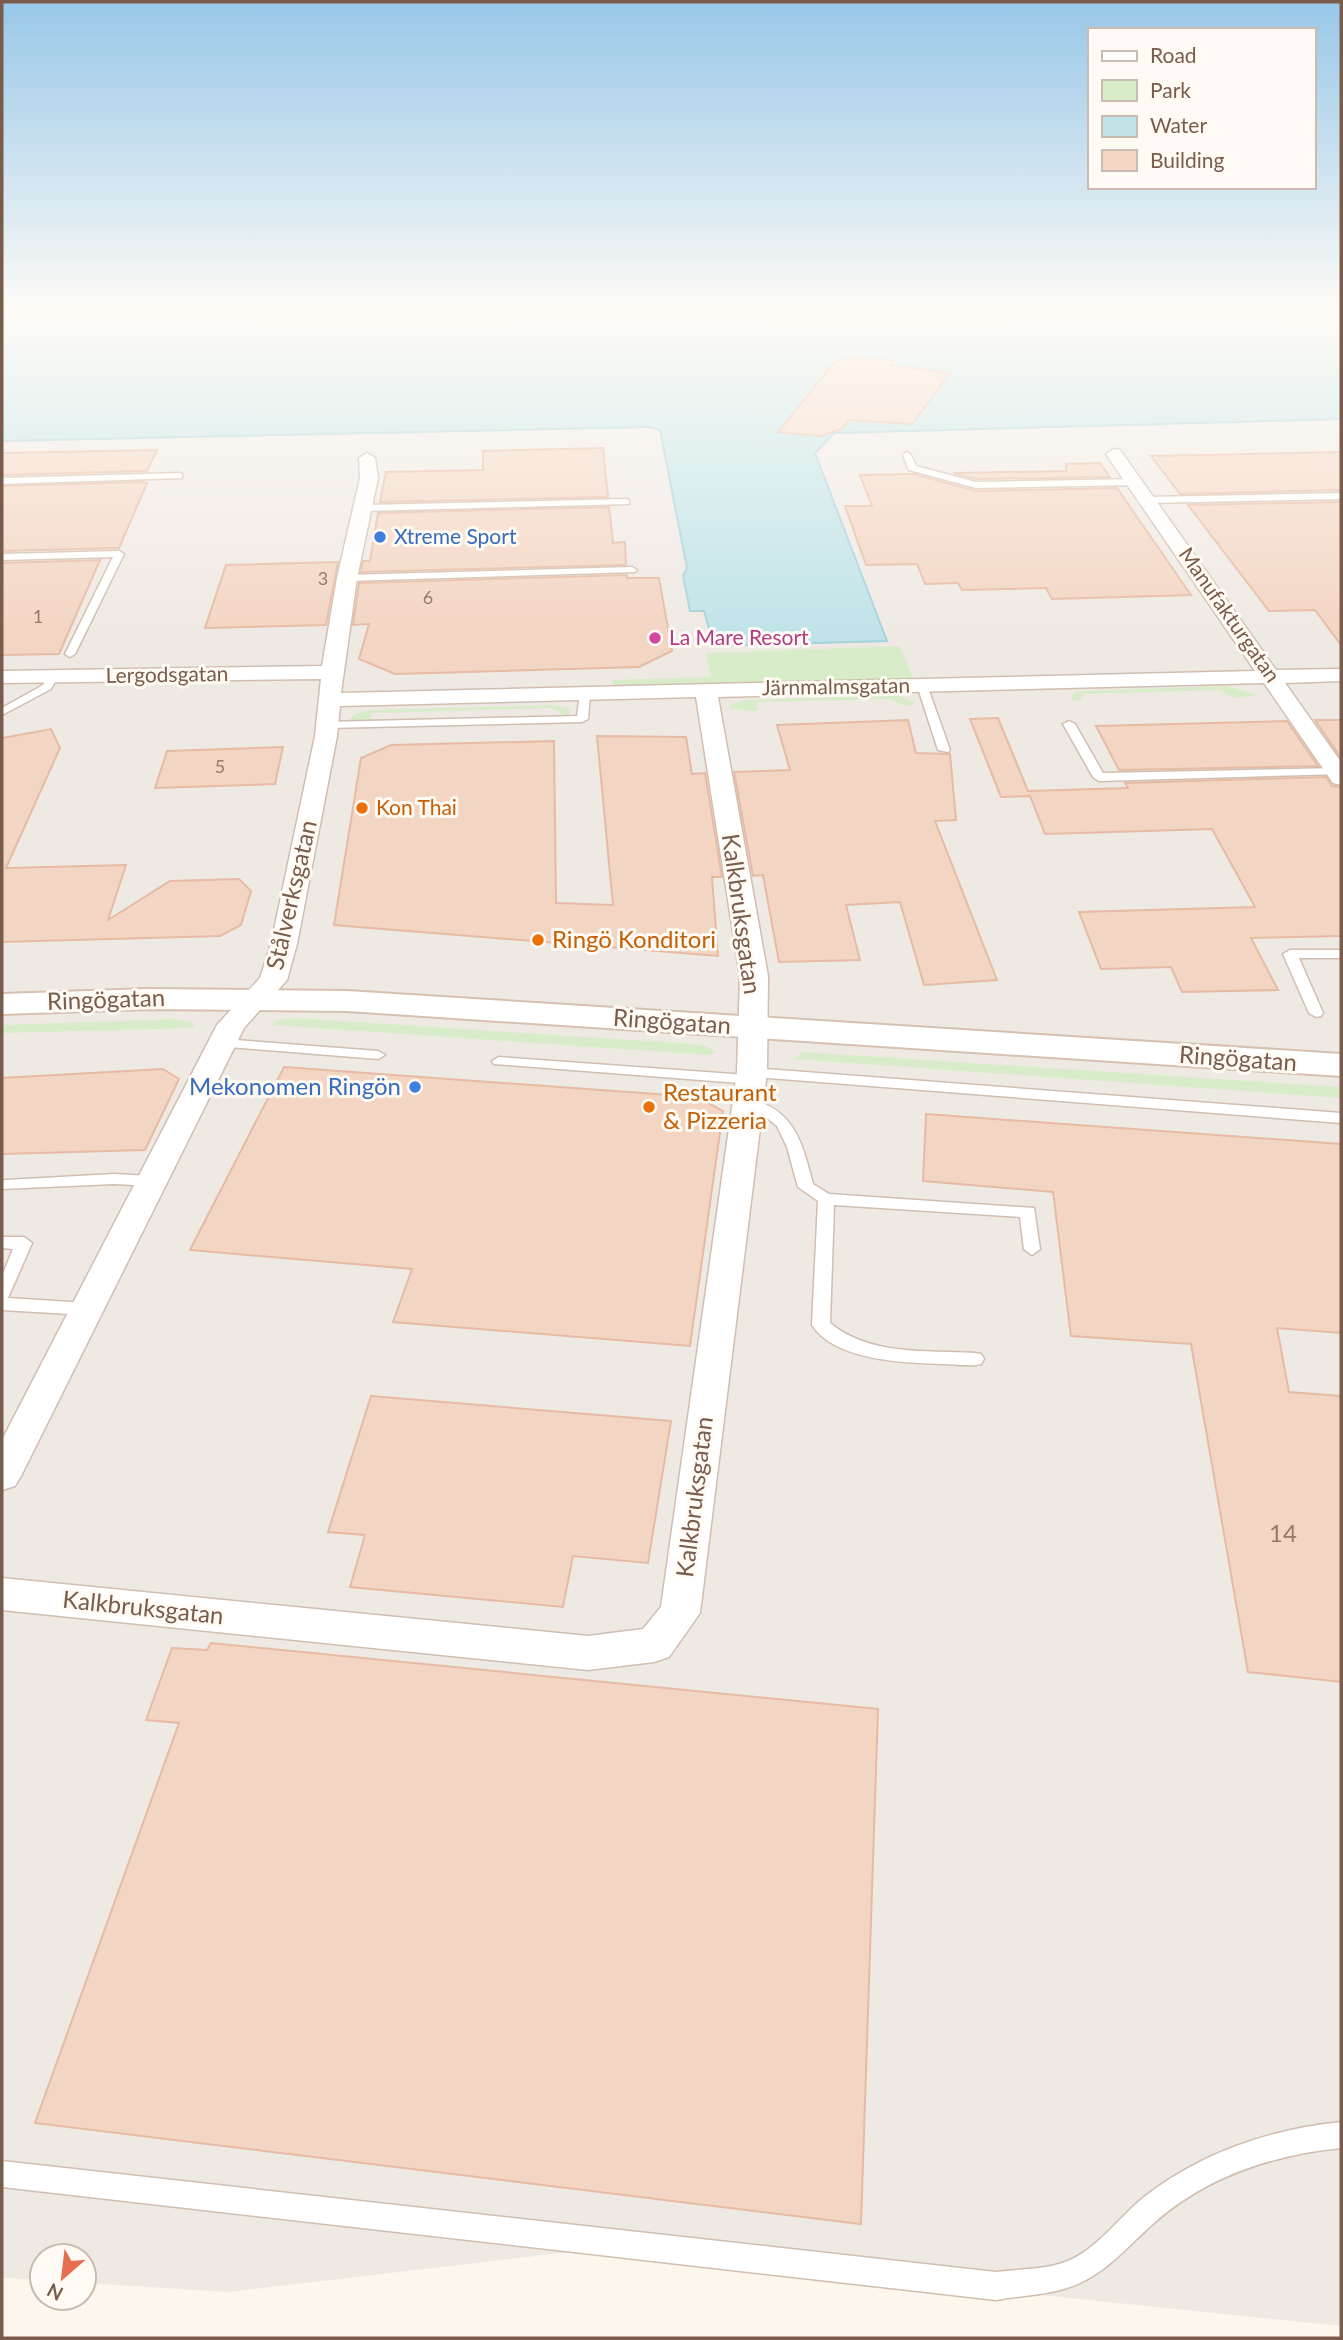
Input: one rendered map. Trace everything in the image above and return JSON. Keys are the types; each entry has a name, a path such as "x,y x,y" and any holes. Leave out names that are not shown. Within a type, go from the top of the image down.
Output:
{"street":[{"name":"Manufakturgatan","path":"1114,454 1273,676 1339,775"},
{"name":"Stålverksgatan","path":"2,1476 237,1015 273,980 284,944 328,712 347,578 369,478 367,458"},
{"name":"Lergodsgatan","path":"2,677 332,672"},
{"name":"Järnmalmsgatan","path":"328,712 585,694 1341,676"},
{"name":"Kalkbruksgatan","path":"2,1594 588,1653 654,1645 680,1613 751,1085 753,1028 754,976 706,691"},
{"name":"Ringögatan","path":"2,1004 256,998 422,1004 1341,1065"}],"lane":[{"path":"906,456 912,468 976,485 1135,482"},
{"path":"2,481 179,476"},
{"path":"1148,500 1341,496"},
{"path":"364,508 626,502"},
{"path":"2,557 119,554 70,654"},
{"path":"347,578 632,570"},
{"path":"2,712 47,687 53,676"},
{"path":"922,685 944,750"},
{"path":"1069,723 1099,777 1339,775"},
{"path":"1316,1013 1290,954 1341,954"},
{"path":"222,1043 378,1055"},
{"path":"499,1061 751,1085 1341,1118"},
{"path":"751,1085 764,1105 780,1119 796,1148 806,1187 826,1199 1028,1212 1032,1249"},
{"path":"6,1185 114,1179 152,1181"},
{"path":"826,1199 821,1325 834,1339 860,1350 975,1359"},
{"path":"2,1243 24,1243 2,1295"},
{"path":"2,1304 86,1309"},
{"path":"2,2174 996,2286 1070,2274 1096,2257 1155,2205 1228,2160 1313,2136 1341,2135"}],"shaded area":[{"path":"1341,419 1341,2326 595,2249 228,2292 98,2284 98,2242 28,2242 28,2279 2,2278 2,441 650,427 661,430 687,569 683,576 690,611 704,611 714,646 887,641 815,453 834,433"}],"green space":[{"path":"900,646 913,679 614,689 612,680 711,677 706,653"},
{"path":"1227,686 1257,695 1233,698 1220,690 1084,694 1080,701 1071,700 1074,692 1079,691"},
{"path":"895,695 908,699 915,705 905,706 889,699 758,702 757,711 728,709 732,704 746,700"},
{"path":"554,705 568,708 571,713 565,716 551,708 372,713 370,720 346,721 358,713 371,710"},
{"path":"295,1018 694,1044 706,1046 716,1052 709,1055 271,1025 277,1020"},
{"path":"175,1019 192,1023 195,1028 2,1033 2,1025"},
{"path":"803,1052 1341,1087 1341,1098 794,1059"}],"water":[{"path":"2,418 790,418 784,425 791,433 821,436 842,429 850,418 1341,418 834,433 815,453 887,641 714,646 704,611 690,611 683,576 687,568 660,430 650,427 2,441"}],"building":[{"path":"789,418 916,418 912,424 850,420 842,429 821,436 778,432"},
{"path":"603,448 608,497 380,502 386,472 483,470 483,451"},
{"path":"157,450 147,471 2,475 2,453"},
{"path":"1341,452 1341,490 1180,494 1151,456"},
{"path":"1100,463 1110,477 976,479 953,473 1066,471 1066,464"},
{"path":"914,474 976,491 1117,488 1191,595 1052,599 1046,588 962,590 958,583 925,584 917,564 866,565 845,506 872,506 860,475"},
{"path":"147,483 119,548 2,551 2,486"},
{"path":"1341,502 1341,645 1315,610 1269,611 1188,505"},
{"path":"609,507 613,543 625,542 626,565 361,572 363,561 370,561 378,513"},
{"path":"100,560 59,654 2,655 2,563"},
{"path":"338,562 326,625 205,628 226,565"},
{"path":"627,575 627,578 659,578 672,651 639,667 395,674 359,659 369,624 353,625 359,583"},
{"path":"998,718 1028,791 1128,788 1125,783 1326,777 1332,786 1341,787 1341,936 1251,938 1278,990 1182,992 1171,967 1101,969 1079,912 1255,907 1212,829 1045,834 1030,796 1001,797 970,719"},
{"path":"908,720 916,753 950,754 956,820 935,821 997,980 924,985 900,902 846,905 860,960 779,962 763,875 753,876 734,772 790,770 777,725"},
{"path":"1315,720 1341,720 1341,758"},
{"path":"1287,721 1318,766 1119,770 1096,726"},
{"path":"51,729 60,748 6,868 126,865 108,920 170,881 239,879 251,891 241,925 220,936 2,942 2,738"},
{"path":"597,736 686,737 692,774 705,773 722,877 712,877 718,956 334,925 361,758 391,745 554,741 556,903 613,905"},
{"path":"283,747 275,784 155,788 167,751"},
{"path":"284,1067 697,1097 723,1111 690,1346 393,1322 412,1269 190,1250"},
{"path":"163,1069 179,1079 145,1150 2,1154 2,1078"},
{"path":"926,1114 1341,1144 1341,1333 1277,1328 1289,1392 1341,1396 1341,1682 1248,1672 1191,1344 1071,1336 1053,1192 923,1181"},
{"path":"371,1396 671,1421 648,1563 573,1556 563,1607 350,1587 365,1535 328,1532"},
{"path":"211,1643 878,1709 861,2224 35,2123 179,1723 146,1720 172,1648 207,1650"}],"place":[{"name":"Xtreme Sport","path":"380,537"},
{"name":"La Mare Resort","path":"655,638"},
{"name":"Kon Thai","path":"362,808"},
{"name":"Ringö Konditori","path":"538,940"},
{"name":"Mekonomen Ringön","path":"415,1087"},
{"name":"Restaurant & Pizzeria","path":"649,1107"}]}
